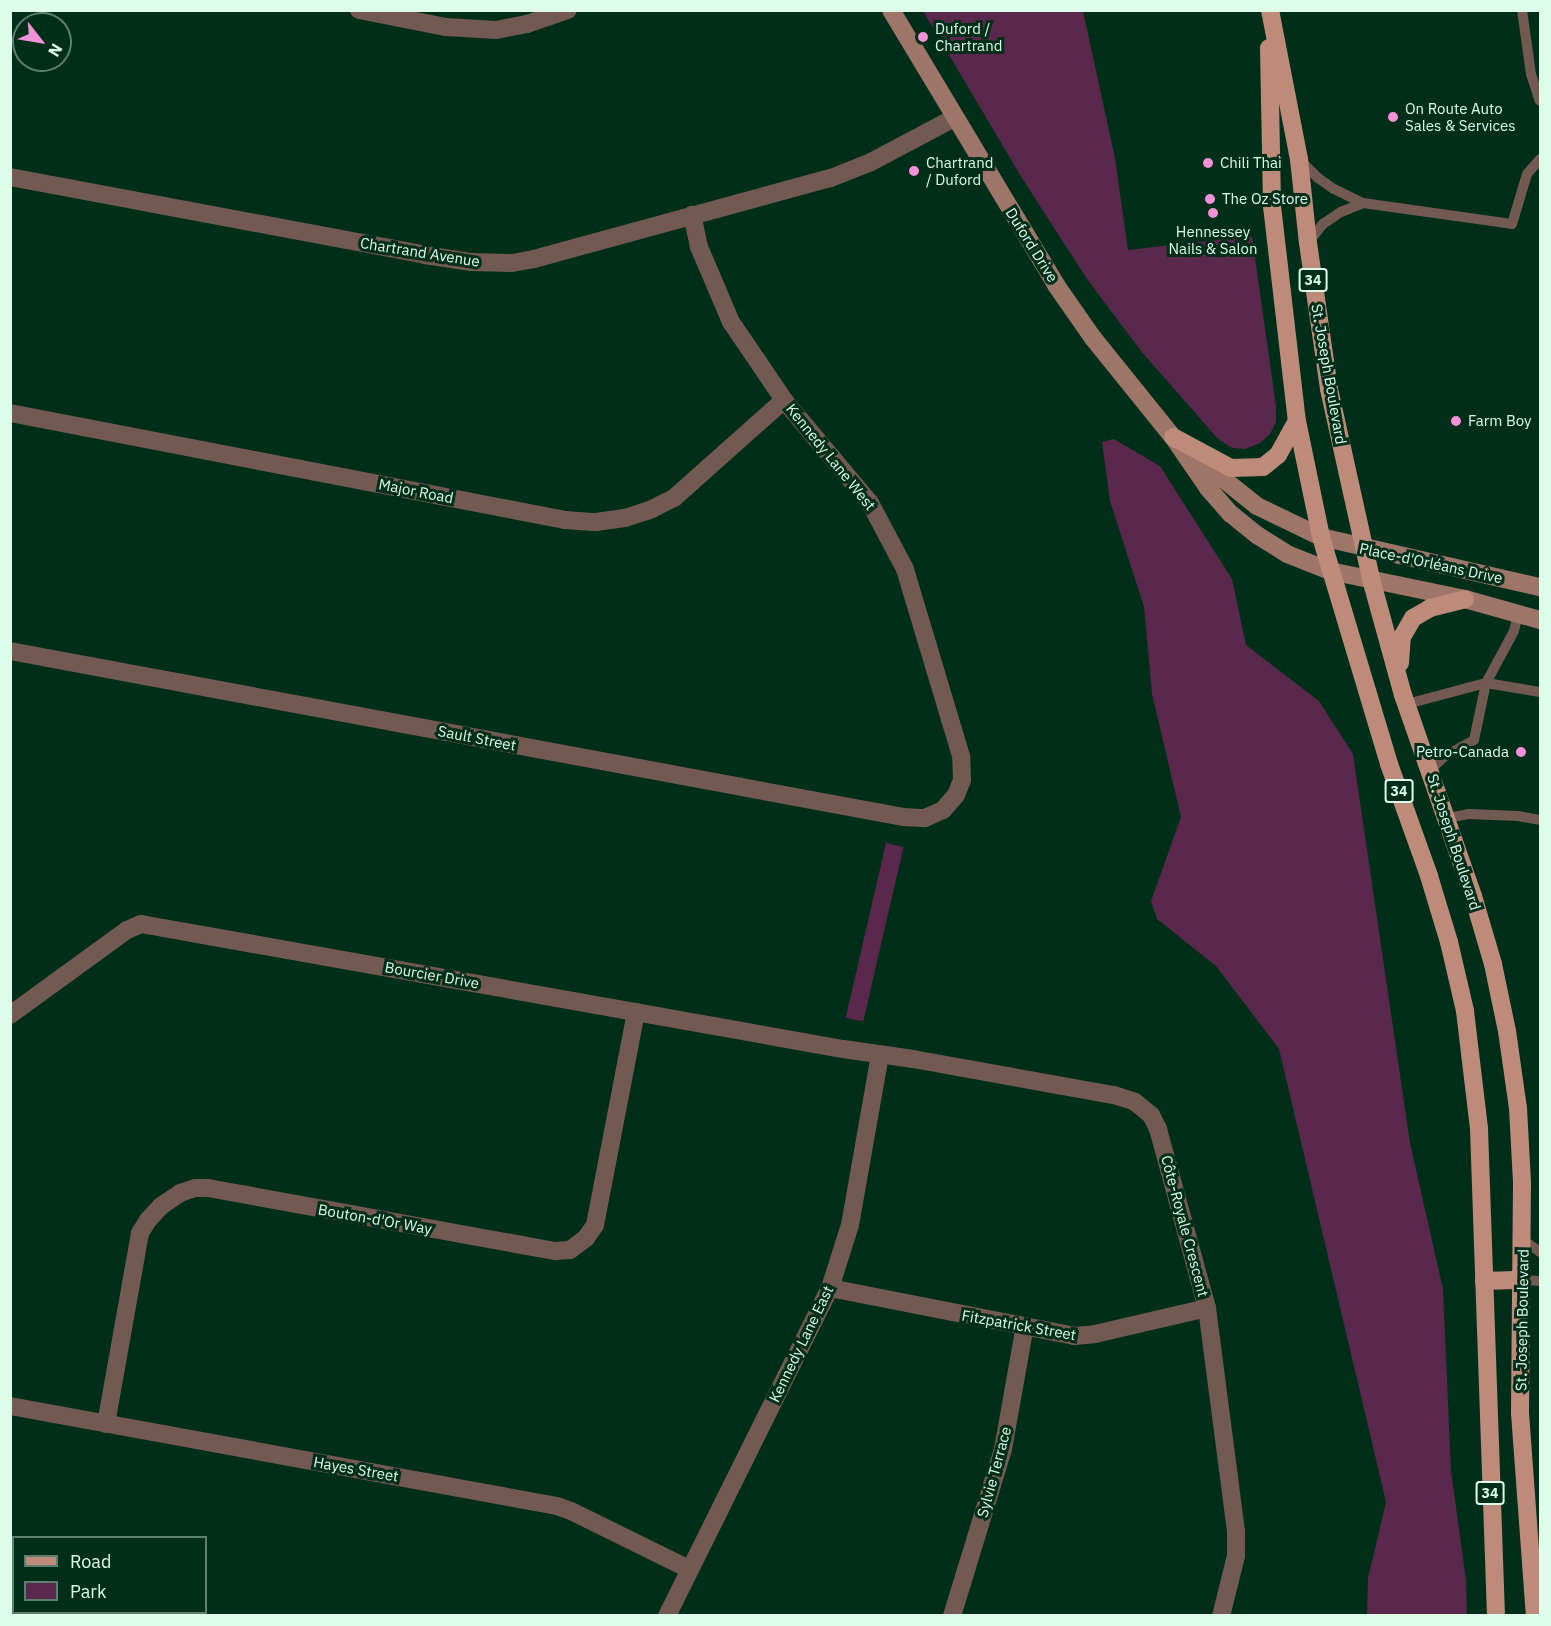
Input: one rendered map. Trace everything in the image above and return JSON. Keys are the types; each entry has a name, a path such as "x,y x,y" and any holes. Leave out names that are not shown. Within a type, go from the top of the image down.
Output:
{"main road":[{"name":"St. Joseph Boulevard","path":"1269,10 1299,159 1308,243 1329,389 1371,579 1405,699 1447,818 1493,964 1507,1030 1518,1108 1523,1240 1531,1281 1520,1413 1535,1616"},
{"name":"St. Joseph Boulevard","path":"1269,10 1272,206 1298,421 1330,571 1389,764 1429,876 1449,942 1465,1011 1479,1129 1496,1616"},
{"path":"1173,437 1231,468 1251,469 1263,467 1278,455 1298,421"},
{"path":"1405,699 1399,652 1402,637 1413,618 1430,608 1465,599"},
{"path":"1484,1281 1531,1281"}],"street":[{"path":"359,10 446,27 496,30 527,24 568,10"},
{"name":"Duford Drive","path":"891,10 1056,285 1093,338 1173,437 1208,488 1231,514 1257,535 1287,554 1330,571"},
{"name":"Chartrand Avenue","path":"10,177 471,262 512,263 534,260 831,178 871,162 954,118"},
{"name":"Kennedy Lane West","path":"692,215 699,247 731,322 784,400 870,503 905,569 961,756 962,780 956,795 943,810"},
{"name":"Major Road","path":"10,413 565,520 596,522 625,518 652,509 674,498 784,400"},
{"name":"Duford Drive","path":"1173,437 1257,506 1321,537"},
{"name":"Place-d'Orléans Drive","path":"1321,537 1540,587"},
{"name":"Place-d'Orléans Drive","path":"1330,571 1465,599 1540,620"},
{"name":"Sault Street","path":"10,651 903,817 925,818 943,810"},
{"name":"Bourcier Drive","path":"10,1015 127,930 141,924 880,1055"},
{"name":"Bouton-d'Or Way","path":"106,1424 141,1233 148,1220 161,1206 180,1193 195,1188 208,1188 548,1250 570,1250 586,1238 595,1225 636,1012"},
{"name":"Kennedy Lane East","path":"667,1616 688,1569 830,1288 850,1225 880,1055"},
{"name":"Côte-Royale Crescent","path":"880,1055 1114,1095 1144,1107 1158,1129 1207,1308 1236,1532 1236,1556 1221,1616"},
{"name":"Fitzpatrick Street","path":"830,1288 1083,1336 1207,1308"},
{"name":"Sylvie Terrace","path":"952,1616 1003,1449 1025,1326"},
{"name":"Hayes Street","path":"10,1406 557,1506 688,1569"}],"lane":[{"path":"1522,10 1531,74 1540,102"},
{"path":"1299,159 1318,178 1334,189 1363,203 1512,224 1527,174 1540,159"},
{"path":"1308,243 1323,224 1341,212 1363,203"},
{"path":"1430,770 1445,756 1474,740 1486,683 1514,631 1518,614"},
{"path":"1405,699 1486,683 1540,692"},
{"path":"1447,818 1469,814 1518,816 1540,820"},
{"path":"1523,1240 1540,1252"}],"green space":[{"path":"923,11 1083,11 1115,158 1128,250 1252,236 1276,406 1276,422 1270,434 1260,443 1245,449 1232,448 1218,439 1141,351 1087,279 1020,175"},
{"path":"1114,439 1160,466 1232,579 1246,645 1319,701 1353,754 1410,1143 1443,1289 1451,1471 1466,1580 1467,1615 1367,1615 1368,1578 1386,1502 1279,1049 1216,966 1157,919 1151,901 1181,817 1152,694 1144,607 1110,501 1102,442"},
{"path":"886,843 904,847 863,1021 846,1017"}],"place":[{"name":"Duford / Chartrand","path":"923,37"},
{"name":"On Route Auto Sales & Services","path":"1393,117"},
{"name":"Chili Thai","path":"1208,163"},
{"name":"Chartrand / Duford","path":"914,171"},
{"name":"The Oz Store","path":"1210,199"},
{"name":"Hennessey Nails & Salon","path":"1213,213"},
{"name":"Farm Boy","path":"1456,421"},
{"name":"Petro-Canada","path":"1521,752"}]}
